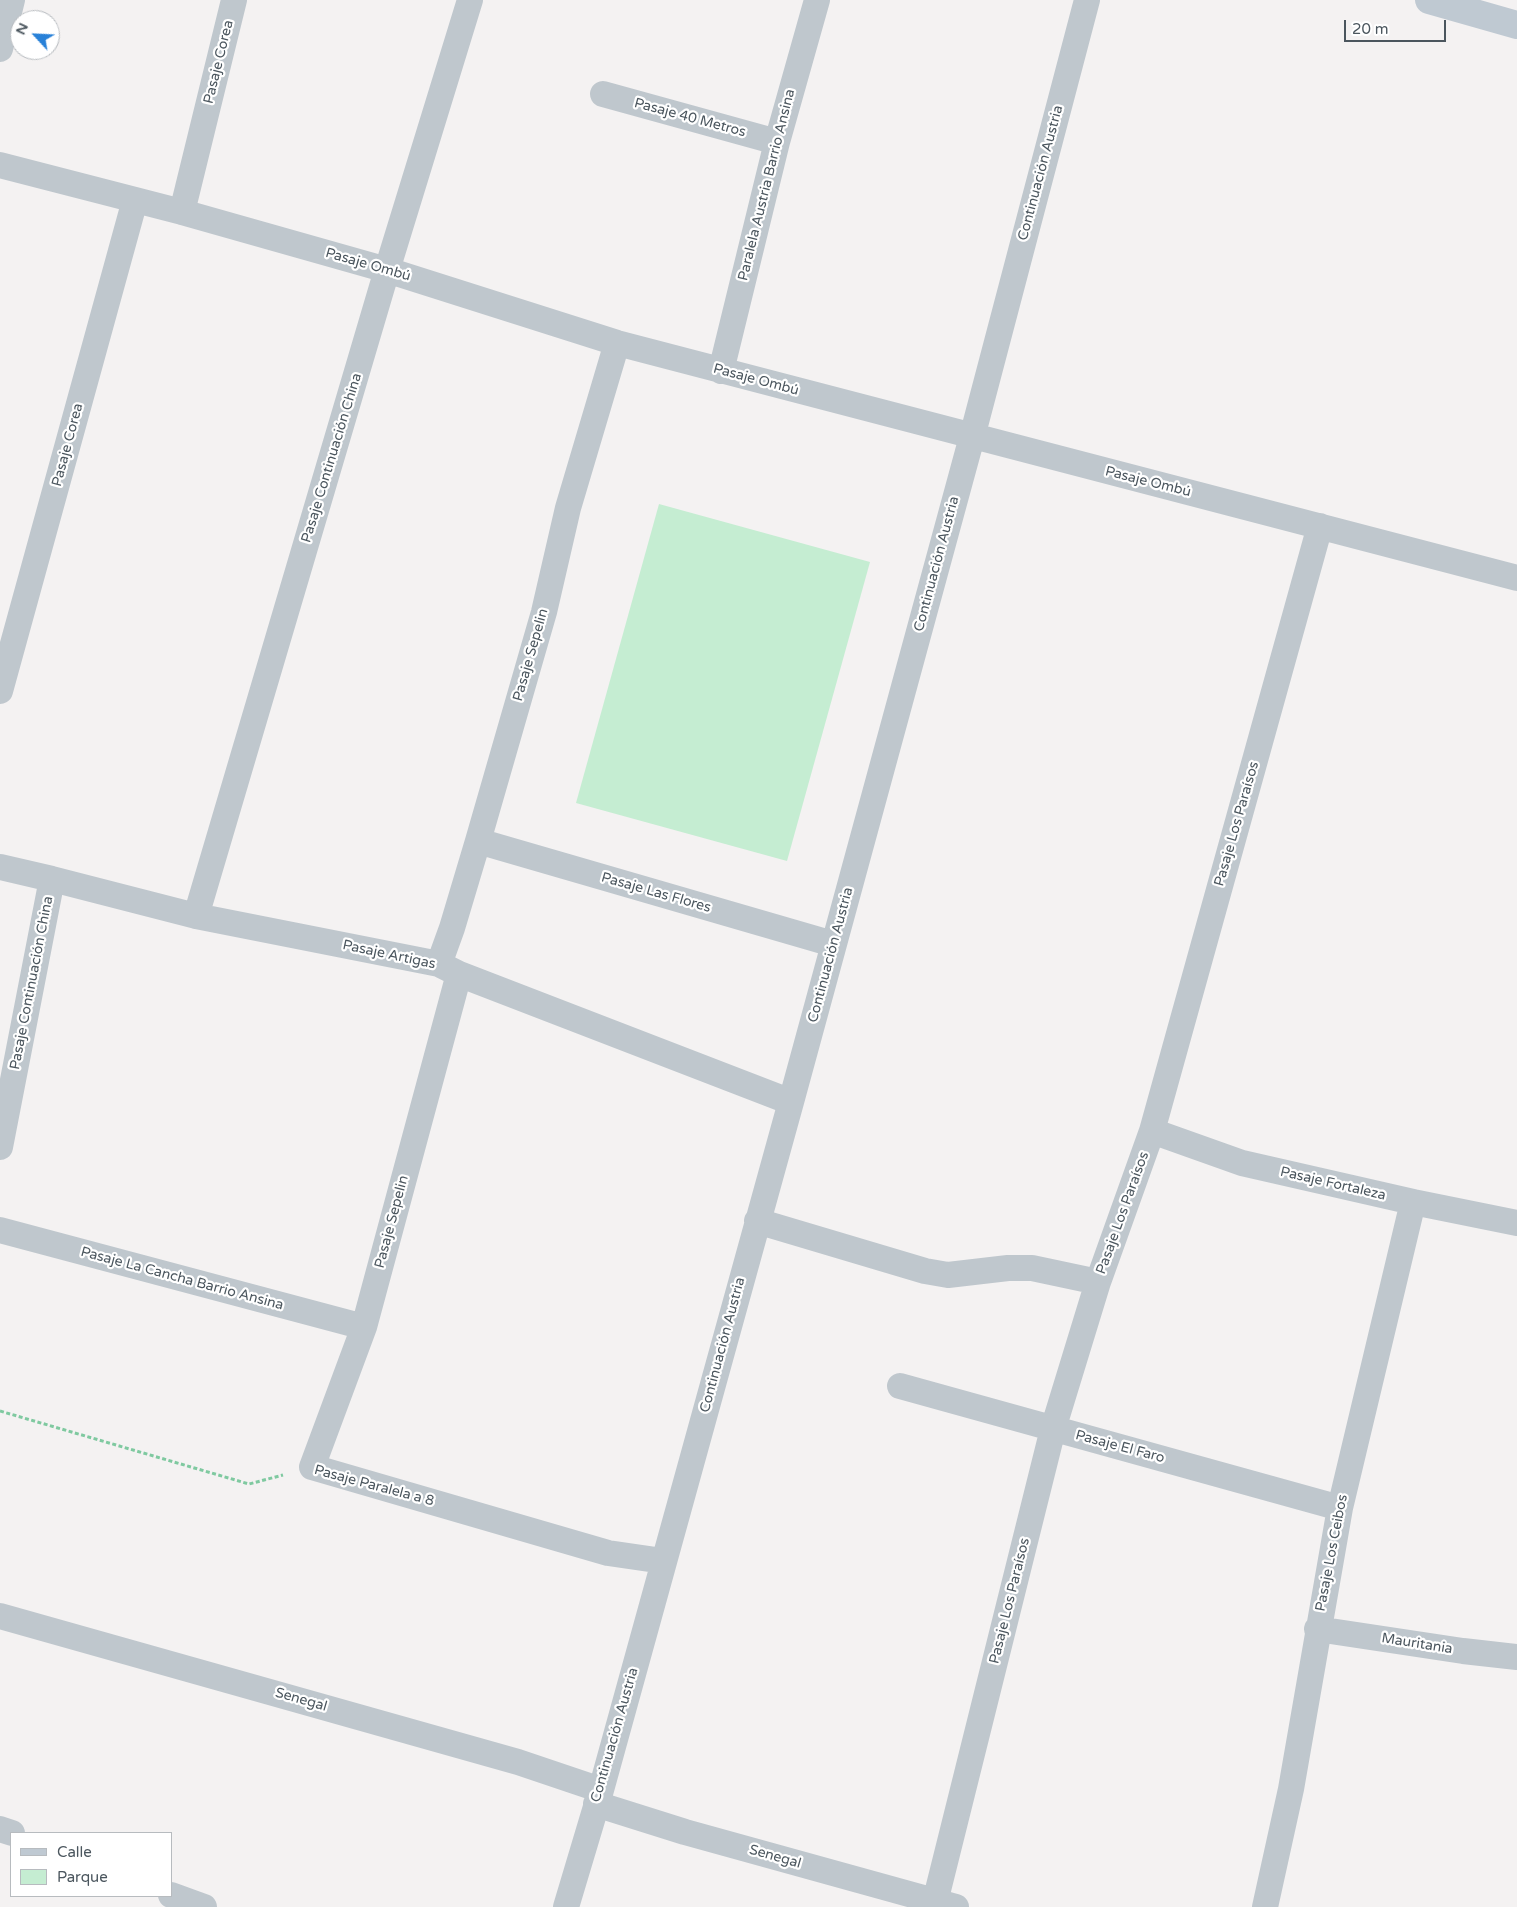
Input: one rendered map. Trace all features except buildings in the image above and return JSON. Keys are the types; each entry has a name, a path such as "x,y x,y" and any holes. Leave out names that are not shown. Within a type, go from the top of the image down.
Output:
{"street":[{"path":"0,49 12,0"},
{"name":"Pasaje Corea","path":"182,212 234,0"},
{"name":"Pasaje Continuación China","path":"196,916 387,270 470,0"},
{"name":"Paralela Austria Barrio Ansina","path":"721,371 777,142 817,0"},
{"name":"Continuación Austria","path":"566,1907 791,1102 972,437 1087,0"},
{"path":"1429,0 1517,25"},
{"name":"Pasaje 40 Metros","path":"602,94 777,142"},
{"name":"Pasaje Ombú","path":"0,165 182,212 387,270 617,343 1517,578"},
{"name":"Pasaje Corea","path":"0,691 135,200"},
{"name":"Pasaje Sepelin","path":"312,1467 364,1327 449,969 452,928 544,612 568,508 617,343"},
{"name":"Pasaje Los Paraísos","path":"946,1904 1053,1429 1098,1282 1152,1131 1320,526"},
{"name":"Pasaje Las Flores","path":"478,841 833,944"},
{"name":"Pasaje Artigas","path":"0,867 196,916 449,969 791,1102"},
{"name":"Pasaje Continuación China","path":"0,1147 52,879"},
{"name":"Pasaje Fortaleza","path":"1152,1131 1242,1163 1413,1202 1517,1223"},
{"name":"Pasaje Los Ceibos","path":"1265,1907 1291,1790 1317,1629 1340,1508 1413,1202"},
{"path":"757,1221 925,1271 948,1275 1008,1268 1032,1268 1098,1282"},
{"name":"Pasaje La Cancha Barrio Ansina","path":"0,1230 364,1327"},
{"name":"Pasaje El Faro","path":"900,1386 1340,1508"},
{"name":"Pasaje Paralela a 8","path":"312,1467 608,1553 663,1561"},
{"name":"Senegal","path":"0,1616 518,1762 685,1832 946,1904"},
{"name":"Mauritania","path":"1317,1629 1463,1651 1517,1657"}],"path":[{"name":"Pasaje Paralela a 8","path":"0,1411 249,1484 312,1467"}],"green space":[{"path":"659,504 870,562 787,861 576,803"}]}
